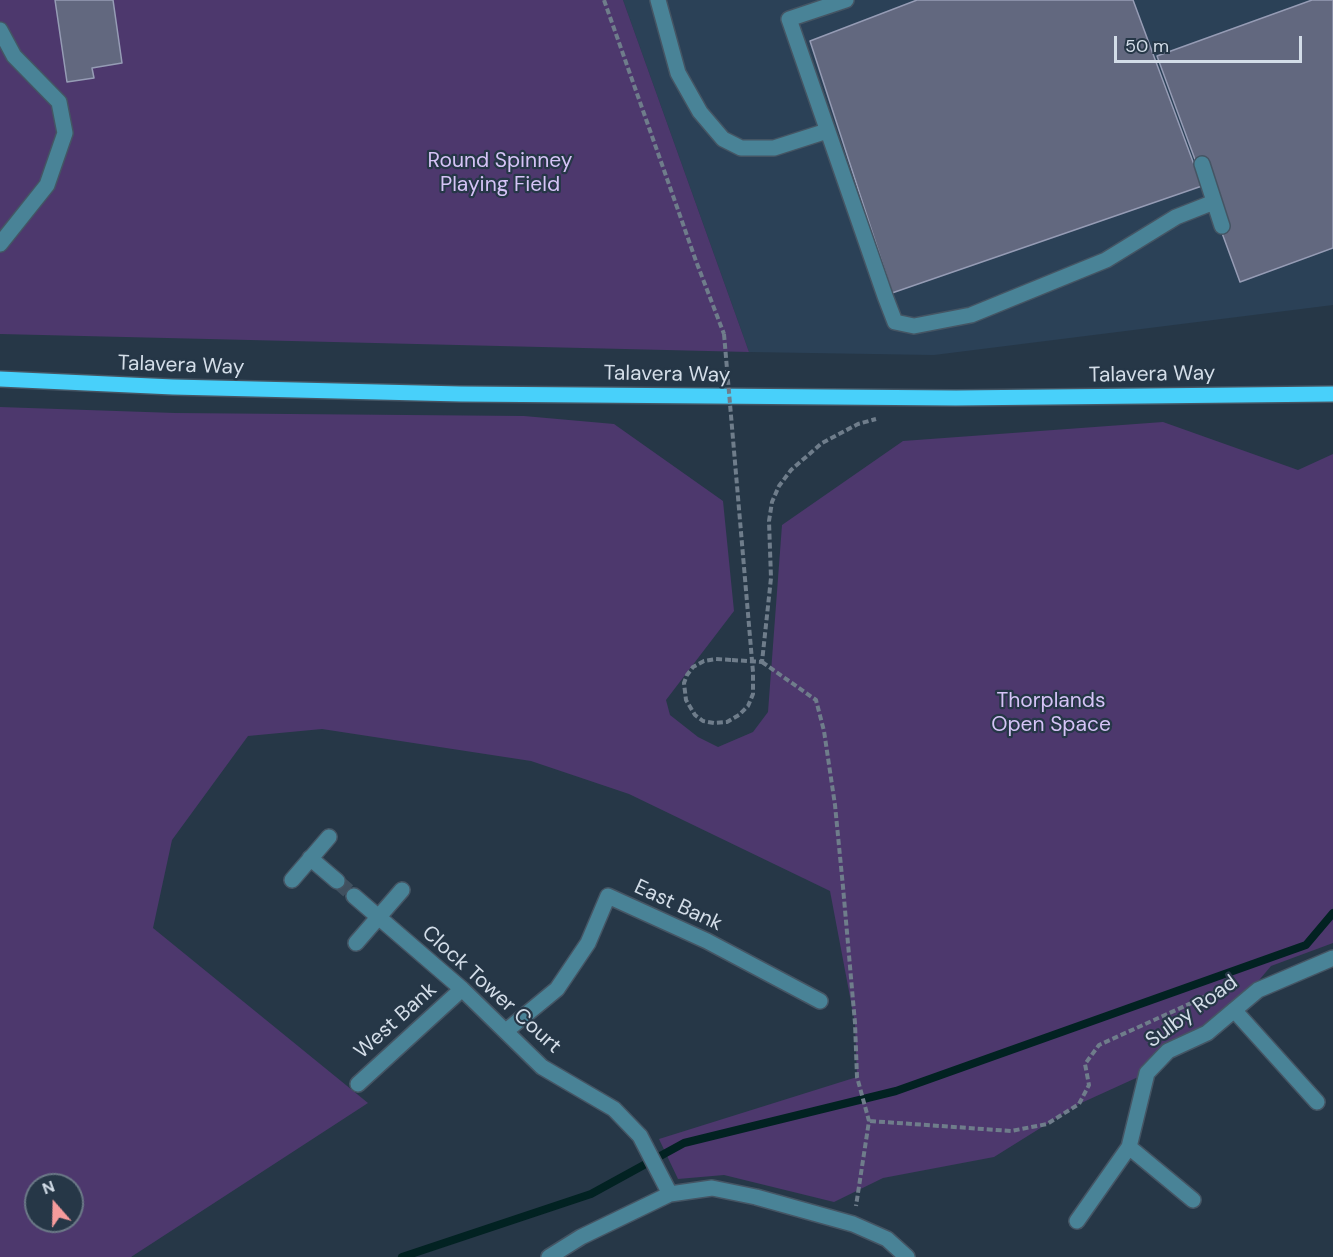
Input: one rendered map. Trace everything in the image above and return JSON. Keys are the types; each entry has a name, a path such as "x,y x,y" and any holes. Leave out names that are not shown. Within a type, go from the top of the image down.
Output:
{"main road":[{"name":"Talavera Way","path":"0,379 172,387 497,394 956,398 1333,394"}],"street":[{"path":"658,0 678,73 700,111 723,139 741,148 774,148 827,131"},
{"path":"846,0 789,19 895,322 914,327 971,315 1106,260 1176,217 1214,202"},
{"path":"0,30 14,56 59,102 65,133 47,185 0,244"},
{"path":"1202,164 1222,226"},
{"path":"292,879 329,837"},
{"path":"310,858 337,881"},
{"path":"356,944 402,890"},
{"name":"Clock Tower Court","path":"354,896 462,989 542,1067 614,1109 640,1136 670,1194"},
{"name":"East Bank","path":"506,1031 557,988 588,943 608,896 707,941 820,1001"},
{"name":"Sulby Road","path":"1077,1221 1129,1147 1147,1073 1168,1051 1207,1033 1258,990 1333,958"},
{"name":"West Bank","path":"358,1084 462,989"},
{"path":"1234,1010 1317,1102"},
{"path":"1129,1147 1193,1200"},
{"path":"549,1257 581,1238 670,1194 712,1188 756,1197 853,1224 887,1239 907,1257"}],"path":[{"path":"604,0 724,334 753,672 753,694 748,706 739,716 727,722 703,721 695,716 686,700 684,682 687,675 693,667 704,661 717,659 732,660 762,662 816,700 824,730 835,805 843,887 855,1023 857,1077 869,1121 853,1224"},
{"path":"762,662 771,578 769,521 772,502 779,486 791,470 822,443 858,424 885,418"},
{"path":"869,1121 1011,1131 1047,1124 1079,1104 1089,1085 1085,1064 1099,1045 1239,981"}],"shaded area":[{"path":"623,0 1333,0 1333,305 934,355 749,352"}],"green space":[{"name":"Round Spinney Playing Field","path":"0,0 623,0 749,352 0,334"},
{"name":"Thorplands Open Space","path":"0,407 175,413 524,416 614,424 723,501 734,611 666,700 670,715 698,737 718,747 753,732 768,712 782,525 903,441 1163,422 1298,470 1333,454 1333,943 1271,966 1234,1010 1147,1073 1079,1104 994,1157 883,1178 834,1202 724,1175 678,1179 659,1139 857,1077 855,1023 830,891 629,794 531,761 322,729 248,736 172,840 153,928 368,1103 131,1257 0,1257"}],"building":[{"path":"55,0 113,0 122,63 92,68 94,78 67,82"},
{"path":"917,0 1133,0 1202,186 892,293 810,41"},
{"path":"1312,0 1333,0 1333,248 1240,282 1157,56"}],"waterway":[{"path":"402,1257 591,1194 684,1143 896,1091 1306,945 1333,913"}],"tunnel":[{"path":"337,881 354,896"}]}
